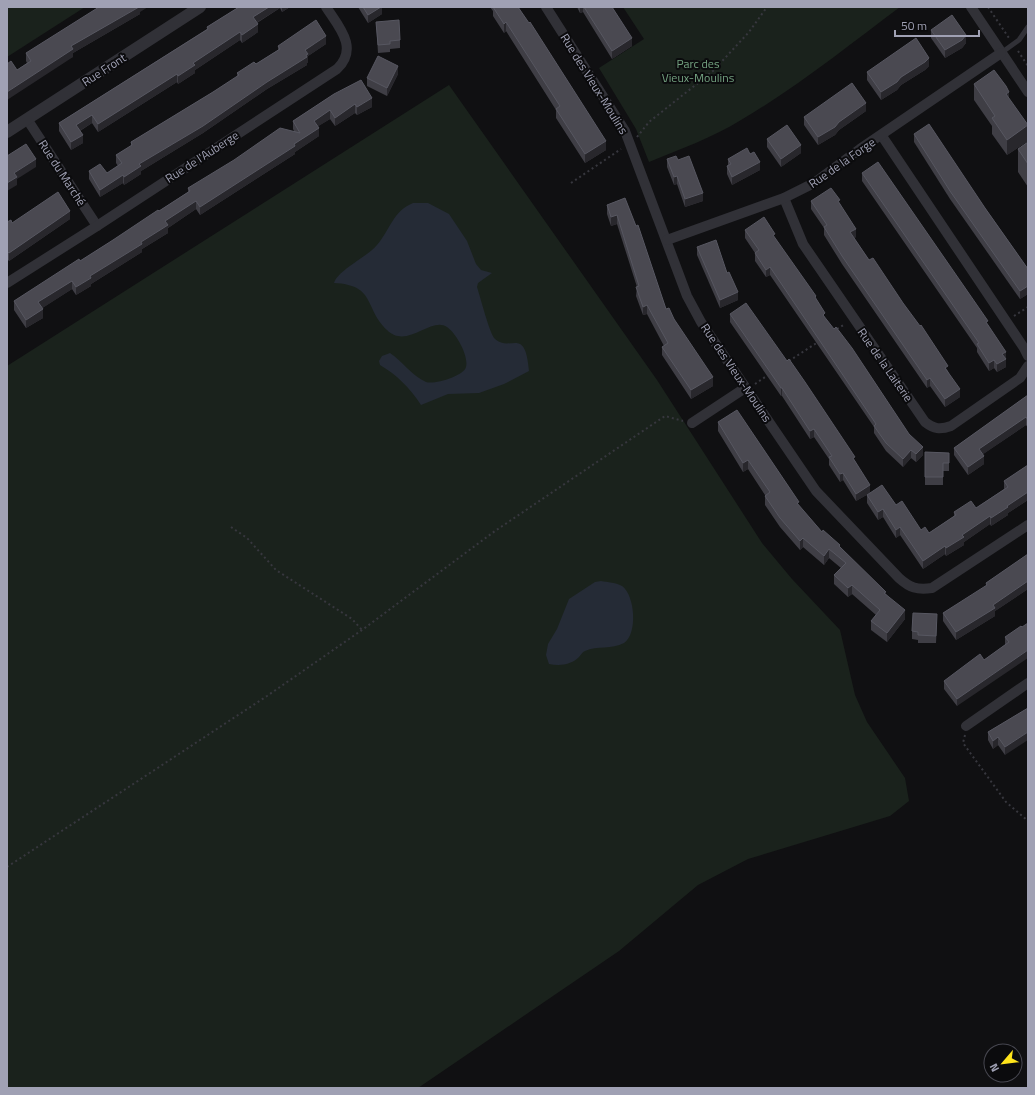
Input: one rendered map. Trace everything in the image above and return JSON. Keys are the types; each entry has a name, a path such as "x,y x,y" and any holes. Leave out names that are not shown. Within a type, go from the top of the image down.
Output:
{"street":[{"name":"Rue Front","path":"7,132 200,7"},
{"name":"Rue de l'Auberge","path":"7,283 337,69 343,63 348,54 347,44 342,32 326,7"},
{"name":"Rue des Vieux-Moulins","path":"546,7 618,120 630,142 693,309 745,388 826,504 906,585 915,589 932,588 1028,525"},
{"path":"971,7 1028,92"},
{"name":"Rue de la Forge","path":"667,240 784,198 825,177 860,149 882,136 1001,53"},
{"name":"Rue du Marché","path":"27,120 97,226"},
{"path":"882,136 1028,356"},
{"name":"Rue de la Laiterie","path":"784,198 803,244 925,422 932,428 942,429 950,426 1020,378 1028,366"},
{"path":"692,423 745,388"},
{"path":"966,726 1028,683"}],"lane":[{"path":"1001,53 1019,40 1028,27"}],"path":[{"path":"571,183 641,134 649,122 713,71 749,32 766,7"},
{"path":"988,7 1028,66"},
{"path":"1006,321 1028,307"},
{"path":"833,332 853,319"},
{"path":"788,362 820,340"},
{"path":"745,388 769,375"},
{"path":"7,867 254,705 362,630 495,532 665,416 692,423"},
{"path":"231,527 247,538 276,570 352,619 362,630"},
{"path":"966,726 963,744 1006,802 1028,821"}],"green space":[{"path":"7,7 85,7 7,57"},
{"name":"Parc des Vieux-Moulins","path":"623,7 900,7 822,66 762,107 719,132 649,162 636,129 599,68 644,39"},
{"path":"449,85 657,380 762,543 792,579 840,630 855,695 867,722 905,778 909,801 890,816 748,859 698,885 619,951 418,1088 7,1088 7,366"}],"shaded area":[{"path":"413,203 428,203 449,214 467,241 476,264 481,270 492,273 478,283 477,287 490,330 495,339 501,343 521,344 527,357 529,371 504,384 479,393 448,394 421,405 403,382 380,365 379,361 382,356 390,353 416,376 430,383 442,381 460,374 466,367 466,357 464,351 454,334 447,327 441,325 434,326 411,335 395,335 387,330 380,322 368,299 363,293 357,288 334,283 341,273 377,245 396,216 406,206"},
{"path":"601,581 615,583 622,586 630,597 633,623 628,638 624,643 619,645 594,648 585,651 576,660 569,663 561,665 549,664 546,655 548,644 557,629 569,599 595,582"}],"building":[{"path":"99,7 139,7 71,46 73,49 7,92 7,64 11,61 17,70 31,61 26,53"},
{"path":"239,7 269,7 253,17 258,24 242,35 240,32 193,63 195,65 178,76 177,74 98,124 92,115 76,125 83,135 71,142 59,123 208,29 207,27"},
{"path":"363,7 381,7 368,15"},
{"path":"493,7 518,7 529,23 530,22 606,141 585,154 556,109 560,106 506,22 504,24"},
{"path":"584,7 612,7 632,38 612,51"},
{"path":"952,15 966,35 962,40 945,50 931,30"},
{"path":"316,20 326,36 305,50 308,54 306,55 307,57 267,82 203,126 139,164 141,166 124,177 123,175 100,190 89,171 100,164 107,173 122,163 116,155 132,145 131,142 213,92 239,75 237,73 254,62 256,64 280,49 278,46"},
{"path":"399,20 400,40 390,41 390,44 378,45 376,22"},
{"path":"916,38 929,58 881,92 867,72"},
{"path":"378,56 398,66 387,88 367,78"},
{"path":"994,70 1009,92 1006,94 1028,125 1007,140 992,118 995,116 974,84"},
{"path":"361,80 372,98 357,107 355,104 335,118 330,110 314,121 319,128 294,144 295,146 200,207 196,201 165,221 168,225 141,242 142,244 90,276 91,278 76,287 72,281 38,302 43,309 26,320 14,301 190,191 188,188 234,160 280,128 300,133 293,121 334,94"},
{"path":"852,83 866,103 839,122 835,127 818,137 804,117"},
{"path":"929,124 1028,269 1028,286 1020,291 950,191 914,134"},
{"path":"787,125 801,145 781,159 767,139"},
{"path":"1028,142 1028,164 1018,149"},
{"path":"26,144 36,159 14,173 17,177 7,183 7,156"},
{"path":"747,148 750,154 754,152 760,162 732,177 727,166 731,164 728,159"},
{"path":"676,156 678,160 689,156 703,193 685,199 677,176 674,177 667,159"},
{"path":"878,162 988,321 986,322 1006,352 1002,354 1006,359 997,364 994,360 989,363 977,344 979,343 862,173"},
{"path":"831,188 840,200 838,201 856,229 850,232 869,260 873,258 903,303 920,326 921,325 948,366 945,368 960,389 945,399 930,378 927,380 842,256 824,227 827,225 811,201"},
{"path":"58,192 70,211 7,253 7,222 11,220 12,223"},
{"path":"625,198 636,226 638,225 666,309 669,308 674,319 713,377 691,390 662,347 668,343 647,305 643,307 636,287 639,286 617,215 611,217 607,205"},
{"path":"764,217 775,234 773,235 816,296 815,297 825,313 823,315 834,329 836,327 852,348 909,434 923,447 916,454 911,450 903,459 886,443 874,426 876,424 770,267 766,270 755,253 759,250 745,230"},
{"path":"716,240 727,273 729,272 738,292 720,300 697,247"},
{"path":"746,303 787,361 789,359 855,457 853,458 870,485 856,494 843,473 840,474 829,457 832,456 814,429 810,431 730,314"},
{"path":"1028,395 1028,420 1026,417 979,449 984,456 968,467 954,448"},
{"path":"737,410 799,502 797,503 822,532 823,530 840,545 839,546 886,592 884,593 905,610 887,633 871,621 880,610 852,585 848,588 834,575 846,563 829,549 824,556 803,538 800,541 780,518 765,496 770,492 748,460 743,463 718,422"},
{"path":"925,452 949,453 949,463 943,463 943,477 925,477"},
{"path":"1028,465 1028,492 1007,506 1008,507 991,518 990,516 962,535 964,537 946,548 945,546 923,561 900,527 896,530 883,509 878,512 867,495 882,485 896,505 902,501 921,530 925,527 929,533 956,515 954,512 971,501 976,508 1008,487 1004,481"},
{"path":"1028,554 1028,581 993,605 995,608 956,632 943,613 987,585 986,583"},
{"path":"913,613 937,614 936,636 918,635 918,632 912,631"},
{"path":"1028,623 1028,650 957,699 944,681 980,654 984,660 1009,642 1005,637"},
{"path":"1028,708 1028,732 1005,747 998,737 993,741 988,732"}]}
